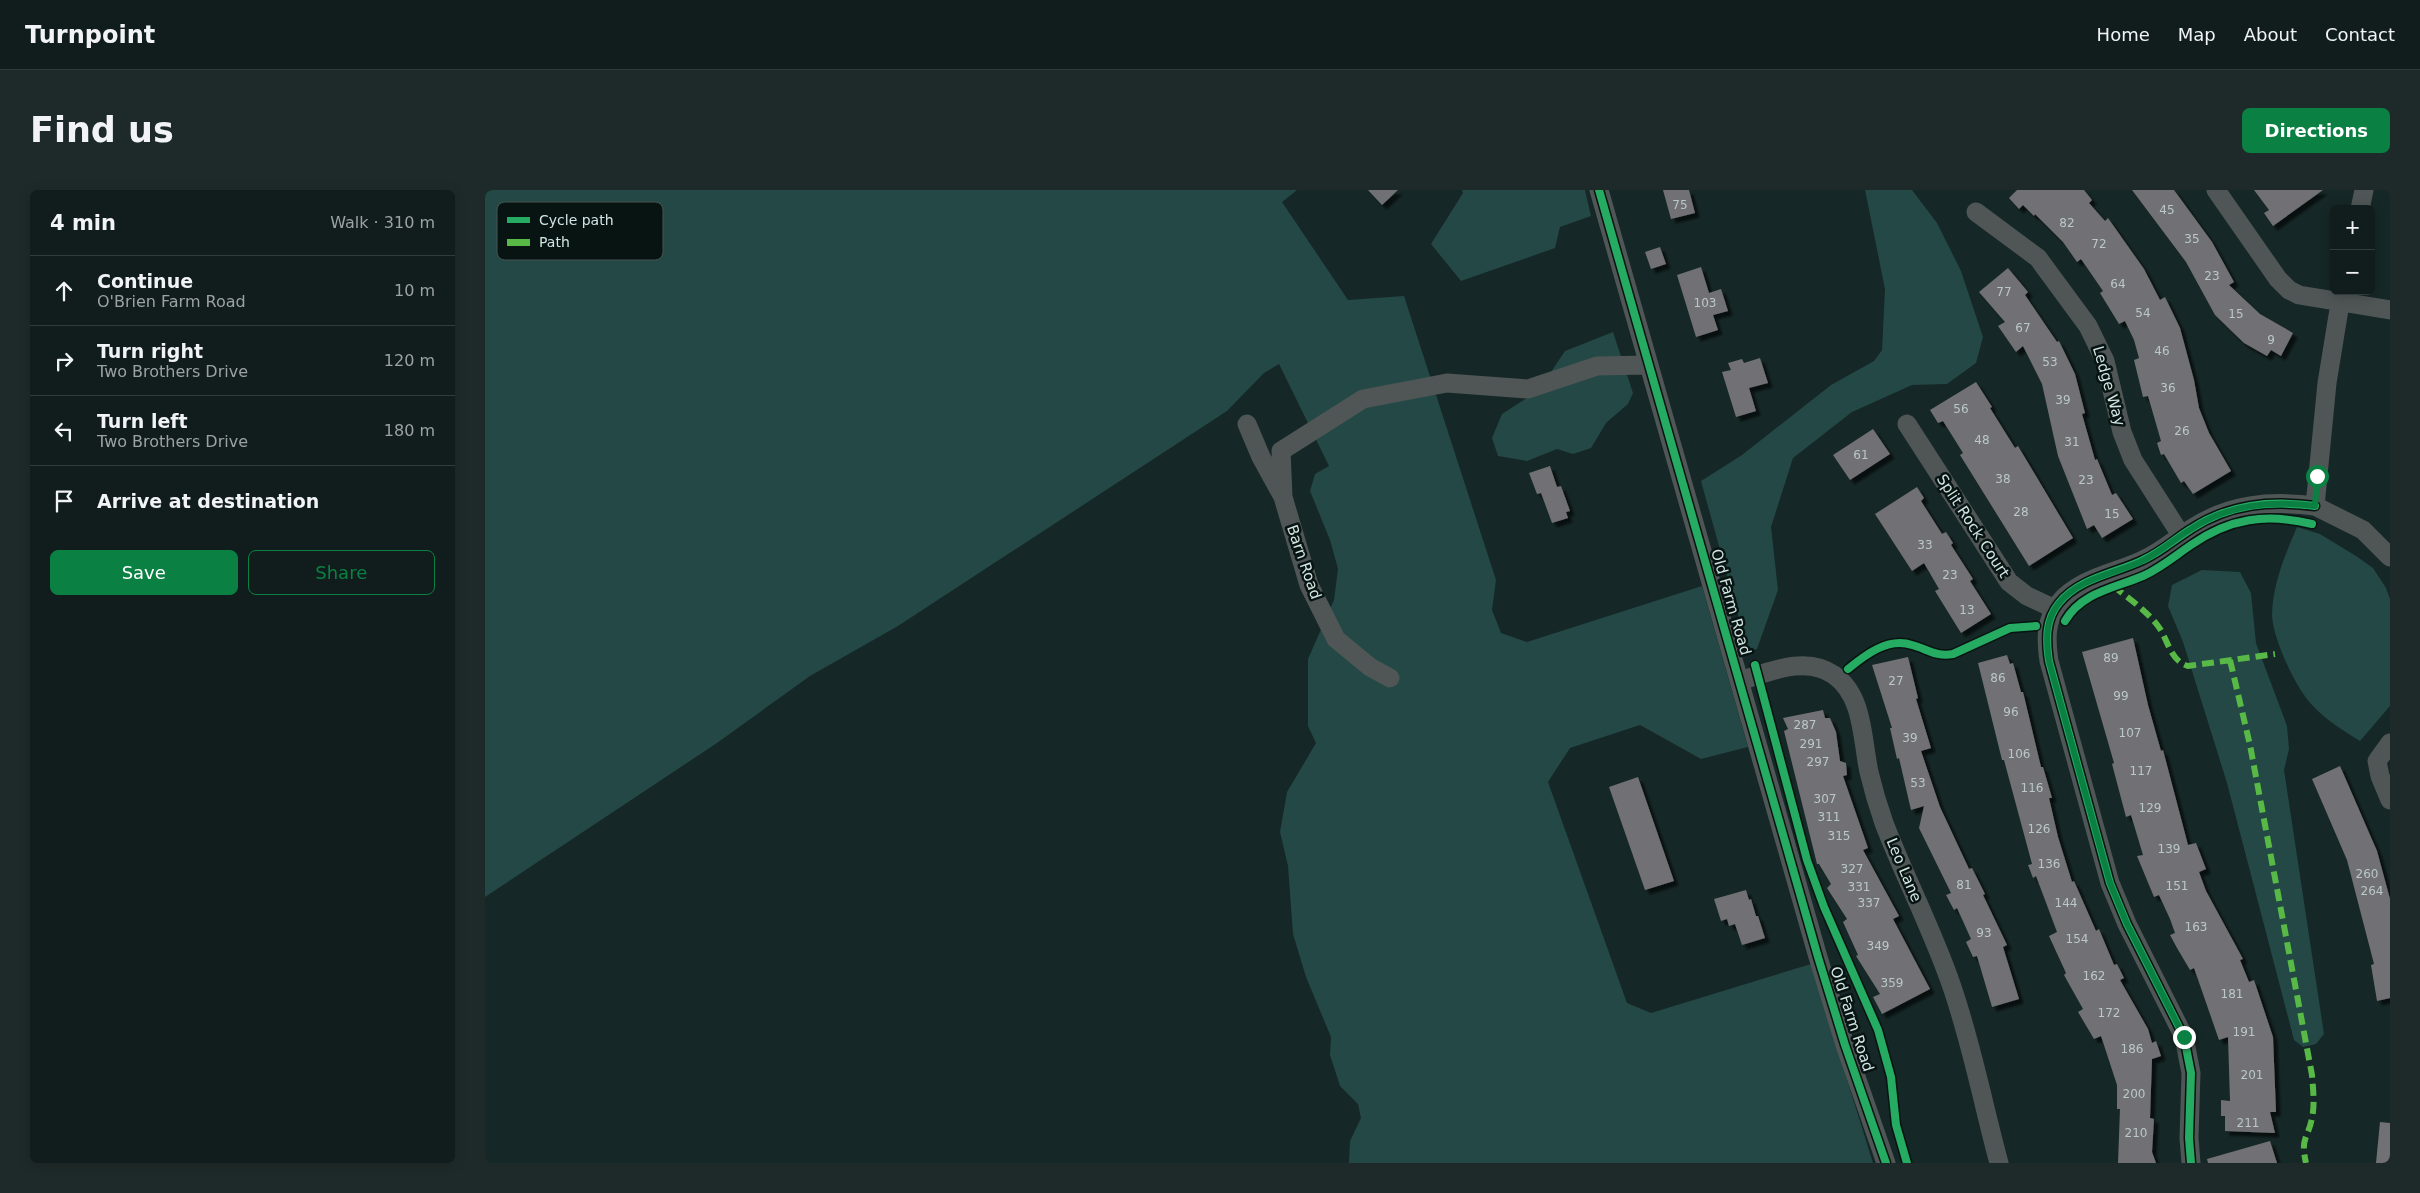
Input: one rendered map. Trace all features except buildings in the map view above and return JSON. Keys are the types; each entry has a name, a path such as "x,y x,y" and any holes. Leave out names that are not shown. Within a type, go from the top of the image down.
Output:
{"street":[{"name":"Old Farm Road","path":"1599,190 1833,1006 1886,1163"},
{"path":"2216,190 2278,279 2289,290 2299,295 2341,296 2390,310"},
{"path":"2361,205 2364,190"},
{"name":"Ledge Way","path":"1975,212 2037,258 2088,326 2105,361 2127,447 2141,474 2181,535"},
{"path":"2315,506 2327,384 2341,296"},
{"path":"1283,496 1281,451 1363,399 1447,383 1528,389 1597,366 1648,365"},
{"name":"Barn Road","path":"1247,424 1261,457 1283,496 1309,585 1336,640 1370,667 1390,678"},
{"name":"Split Rock Court","path":"1907,424 2009,582 2022,593 2055,609"},
{"path":"2191,1163 2189,1138 2191,1073 2184,1037 2127,924 2101,854 2049,661 2047,632 2055,609 2074,590 2106,574 2146,559 2181,535 2215,516 2245,506 2277,503 2315,506 2363,530 2390,557"},
{"name":"Leo Lane","path":"1740,681 1787,668 1810,666 1834,674 1843,682 1855,702 1876,798 1884,823 1952,986 1963,1018 1999,1163"},
{"path":"2390,743 2377,761 2380,776 2390,800"}],"shaded area":[{"path":"485,190 1297,190 1282,202 1348,300 1404,296 1496,580 1492,610 1501,633 1527,642 1702,586 1748,747 1701,759 1640,725 1570,748 1548,782 1627,1003 1651,1013 1811,964 1873,1163 1349,1163 1350,1141 1361,1118 1358,1104 1340,1086 1330,1055 1331,1037 1306,977 1293,934 1288,866 1280,832 1287,792 1316,743 1308,726 1308,659 1334,600 1338,569 1330,540 1310,491 1315,474 1329,466 1279,364 1264,373 1227,411 898,626 810,676 717,743 485,897"},
{"path":"1462,190 1585,190 1591,216 1560,227 1555,248 1461,281 1431,244 1463,193"},
{"path":"1865,190 1912,190 1937,223 1961,271 1983,337 1976,363 1947,384 1912,385 1852,412 1793,458 1771,527 1778,590 1757,649 1748,651 1701,481 1742,455 1831,385 1874,361 1882,350 1885,289"},
{"path":"1613,332 1633,393 1628,404 1606,423 1591,448 1573,454 1557,449 1527,461 1498,456 1492,438 1502,414 1539,390 1565,351"},
{"path":"2297,527 2320,534 2373,568 2386,588 2390,599 2390,706 2360,741 2330,721 2307,699 2293,677 2276,636 2272,614 2277,580"},
{"path":"2202,570 2240,572 2251,593 2256,643 2287,726 2289,749 2284,770 2324,1034 2316,1044 2303,1047 2294,1040 2227,783 2183,642 2168,606 2172,585"}],"marked path":[{"path":"2113,586 2137,604 2153,620 2173,655 2188,666 2275,654"},
{"path":"2230,660 2250,745 2312,1075 2314,1096 2312,1118 2304,1143 2306,1163"}],"cycle path":[{"path":"1599,190 1818,957 1845,1045 1886,1163"},
{"path":"2191,1163 2189,1138 2191,1073 2184,1037 2127,924 2110,883 2049,661 2047,645 2049,623 2059,603 2077,588 2098,577 2150,557 2191,529 2220,514 2235,509 2266,504 2315,506"},
{"path":"2065,621 2080,603 2090,597 2150,573 2191,545 2220,529 2249,520 2264,519 2279,519 2312,524"},
{"path":"1848,669 1869,653 1894,643 1912,645 1937,654 1947,655 2010,628 2036,626"},
{"path":"1755,665 1807,860 1824,907 1878,1030 1891,1077 1896,1125 1907,1163"}],"route":[{"path":"2184,1037 2127,924 2110,883 2054,681 2049,661 2047,632 2059,602 2074,590 2106,574 2146,559 2202,522 2229,510 2245,506 2277,503 2315,506 2317,476"}]}
